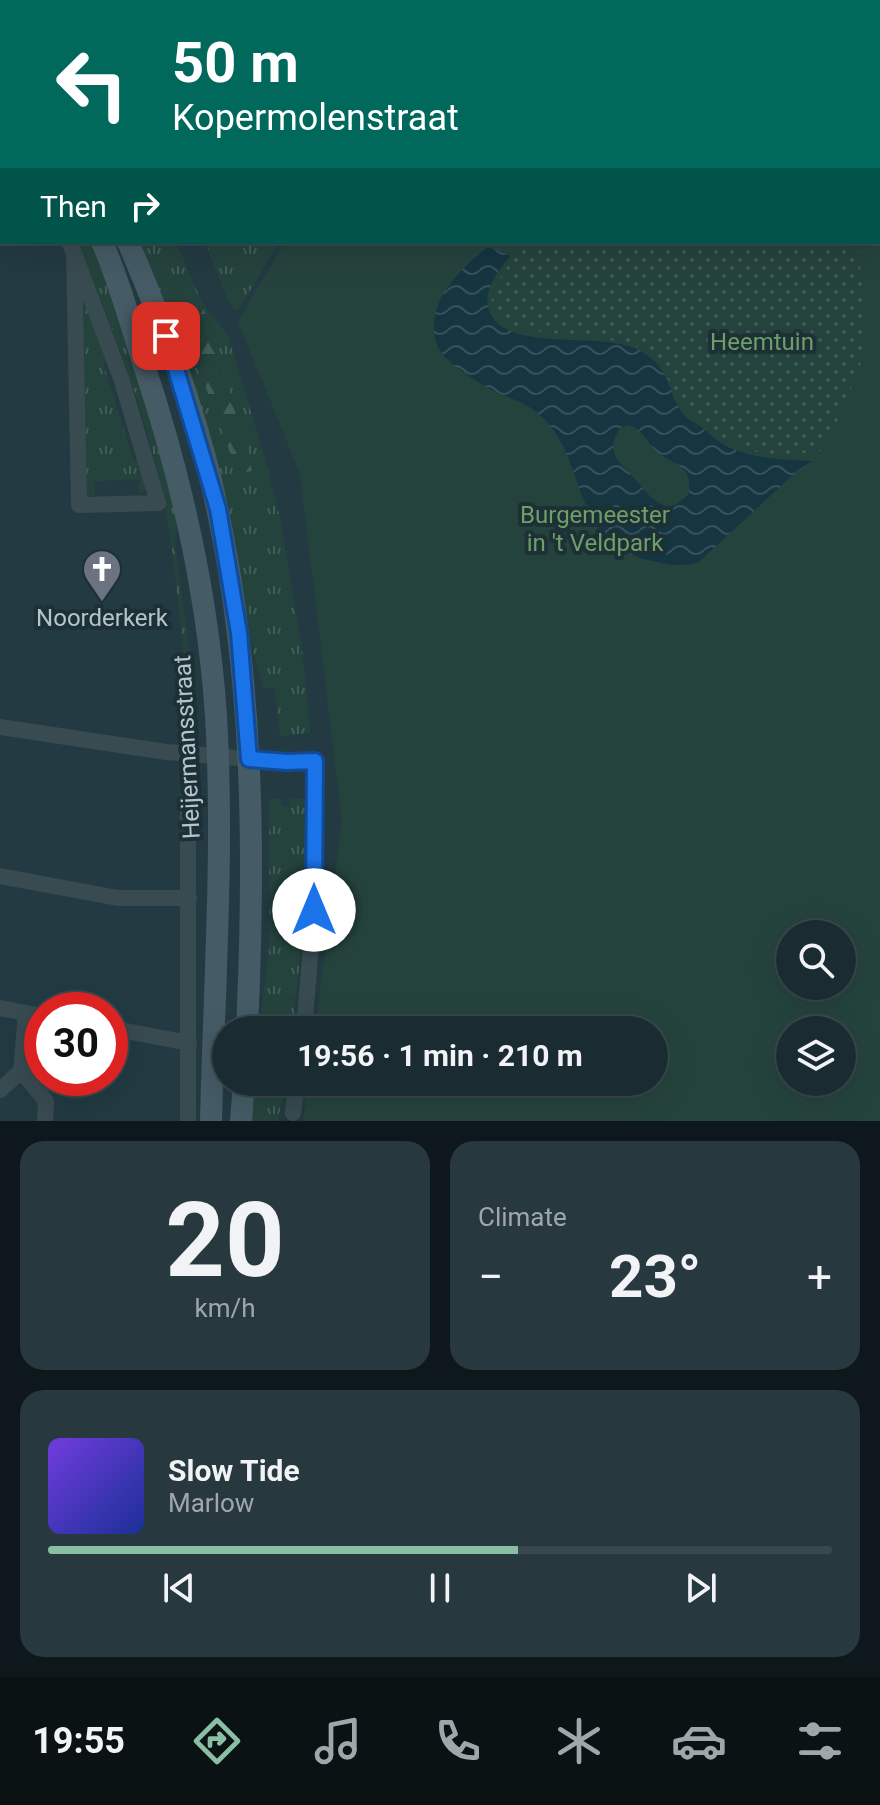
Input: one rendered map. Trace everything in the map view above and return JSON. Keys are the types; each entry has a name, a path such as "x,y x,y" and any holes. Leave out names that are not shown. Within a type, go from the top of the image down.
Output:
{"main road":[{"name":"Heijermansstraat","path":"103,244 164,423 194,551 207,630 217,756 217,928 211,1121"},
{"path":"129,244 158,311 190,408 218,509 239,633 252,811 247,1016"},
{"path":"241,1121 243,1096"}],"street":[{"path":"71,247 121,378 158,503 79,505 71,247"},
{"path":"0,727 140,749 287,762 315,761 314,910 305,1016"},
{"name":"Heijermansstraat","path":"188,797 188,1121"},
{"path":"0,876 118,898 189,898"},
{"path":"0,1008 24,1012"},
{"path":"128,1031 189,1043"},
{"path":"0,1090 21,1071 24,1058"},
{"path":"21,1071 46,1101 45,1121"},
{"path":"293,1113 295,1096"}],"green space":[{"path":"78,244 91,244 138,373 177,518 175,546 190,657 185,658 160,481 144,420"},
{"path":"135,244 177,244 200,298 184,309 184,315 203,380 238,474 252,471 201,300 229,338 280,517 303,656 310,733 280,736 275,687 264,688 253,652 234,545"},
{"path":"206,244 278,244 239,309 235,310"},
{"name":"Burgemeester in 't Veldpark","path":"284,244 880,244 880,1121 303,1121 306,1096 668,1096 668,1016 317,1016 342,821 300,474 238,321"},
{"name":"Heemtuin","path":"508,244 858,244 867,347 840,416 821,451 770,457 710,433 681,402 658,362 631,343 507,327 490,306 497,282 512,260"},
{"path":"82,298 87,300 109,360 103,363 134,462 142,459 146,489 139,495 139,479 95,481 95,496 88,496 83,491"},
{"path":"200,298 252,471 238,474 203,380 184,309"},
{"path":"290,798 307,799 302,940 294,1016 261,1016 269,949 269,799 282,799 282,806 289,806"},
{"path":"254,1096 282,1096 278,1121 252,1121"}],"water":[{"path":"488,247 511,256 497,274 488,295 489,310 498,324 534,337 604,342 641,351 659,366 684,415 718,441 751,455 812,461 797,471 699,562 670,565 626,552 608,539 594,522 560,441 547,422 526,405 464,373 439,349 434,327 440,300 456,276","holes":["621,427 634,427 656,451 680,466 687,475 689,494 677,504 668,507 653,499 615,455 613,443"]}],"place":[{"name":"Noorderkerk","path":"102,603"}],"route":[{"path":"166,336 218,509 239,633 249,759 315,761 314,910"}]}
